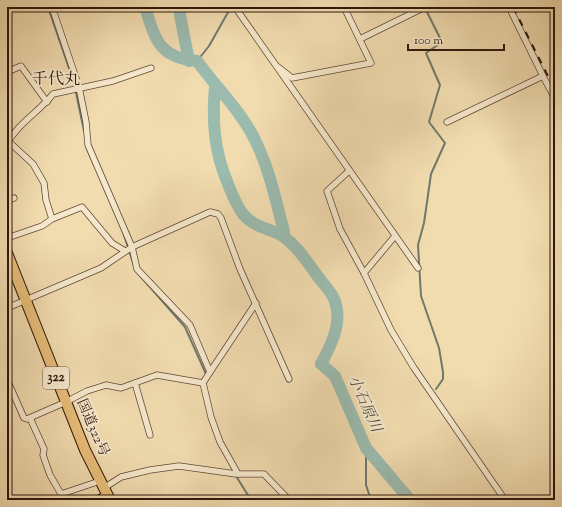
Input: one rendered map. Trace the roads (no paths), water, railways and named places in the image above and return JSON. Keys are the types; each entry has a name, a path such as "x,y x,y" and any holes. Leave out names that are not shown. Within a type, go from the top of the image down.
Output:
{"highway":[{"name":"国道322号","path":"7,253 85,450 106,491"}],"street":[{"path":"52,7 86,122 88,145 137,269 190,325 210,372"},
{"path":"236,7 418,268"},
{"path":"275,65 292,78 371,63 344,7"},
{"path":"509,7 555,99"},
{"path":"360,39 423,8"},
{"path":"7,72 21,66 47,102"},
{"path":"52,219 46,200 44,183 33,164 8,142 18,128 47,102 53,94 113,81 151,68"},
{"path":"447,122 543,76"},
{"path":"349,170 327,191 340,229 364,273 391,330 414,368 505,500"},
{"path":"7,201 14,198"},
{"path":"7,238 42,226 52,219 82,207 112,242 129,249"},
{"path":"7,308 101,268 129,249 210,212 218,214 224,224 240,269 289,379"},
{"path":"364,273 395,236"},
{"path":"202,383 256,303"},
{"path":"9,384 24,418 30,418 87,391 106,385 121,388 157,374 202,383"},
{"path":"135,383 150,435"},
{"path":"202,383 211,417 218,436 238,474"},
{"path":"30,418 44,449 43,455 50,475 61,494 106,491"},
{"path":"98,500 121,477 150,470 179,466 238,474 264,474 289,500"}],"waterway":[{"path":"48,7 74,83 84,131"},
{"name":"小石原川","path":"145,7 152,29 160,45 174,56 197,61 242,118 254,138 268,172 284,232 283,236"},
{"name":"小石原川","path":"180,7 180,15 189,61"},
{"path":"197,61 209,46 231,7"},
{"path":"425,8 442,42 426,53 440,85 429,122 445,143 431,174 424,223 418,245 421,296 439,348 443,372 443,379 436,389"},
{"name":"小石原川","path":"215,86 214,124 217,148 223,172 234,199 243,214 252,223 279,234 293,244 332,295 336,304 336,331 321,364 335,376 366,448 410,500"},
{"path":"86,146 95,167"},
{"path":"123,232 134,266"},
{"path":"135,270 185,327 206,374"},
{"path":"366,448 366,485 371,500"},
{"path":"236,476 251,500"}],"railway":[{"path":"513,7 555,90"}],"district":[{"name":"千代丸","path":"56,80"}]}
